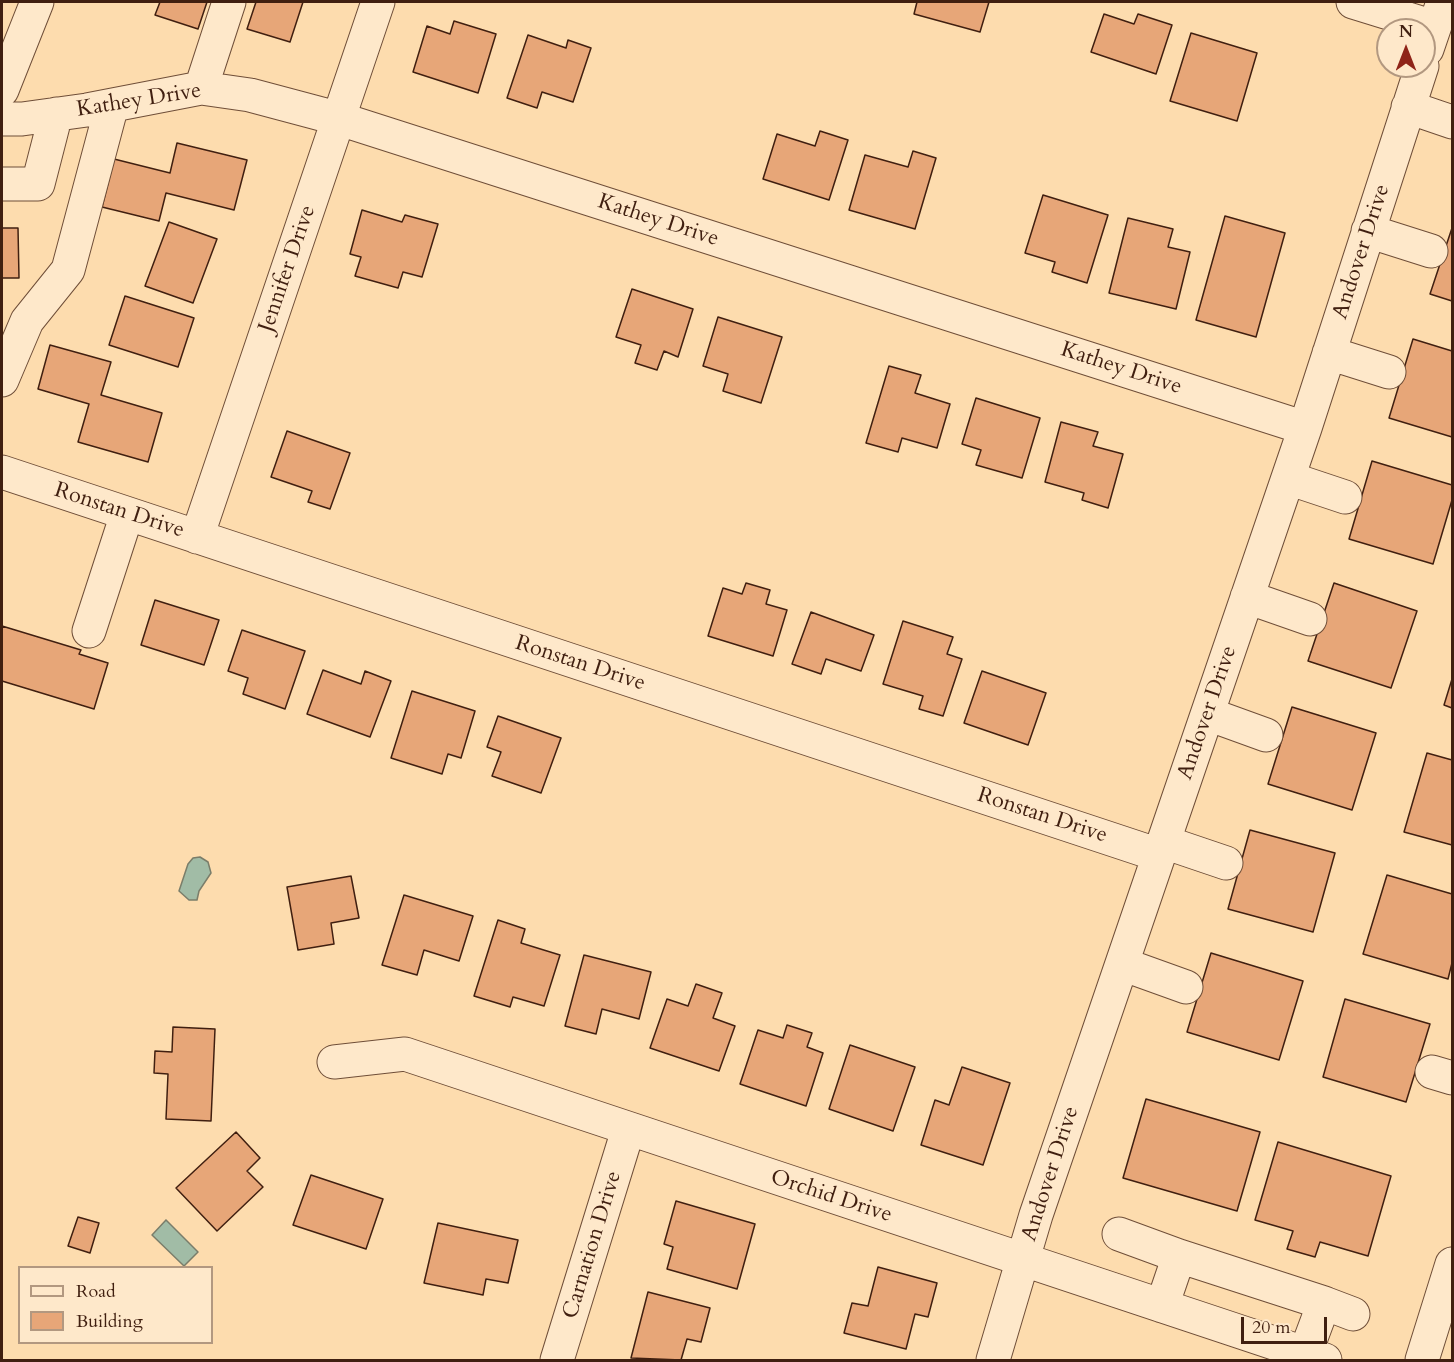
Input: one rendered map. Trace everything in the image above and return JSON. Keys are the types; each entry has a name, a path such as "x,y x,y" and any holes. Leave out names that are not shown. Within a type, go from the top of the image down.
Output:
{"street":[{"path":"2,90 12,32 37,2"},
{"path":"201,88 229,2"},
{"name":"Jennifer Drive","path":"197,537 378,2"},
{"path":"1353,2 1439,14"},
{"name":"Andover Drive","path":"993,1360 1036,1215 1305,428 1418,78"},
{"name":"Kathey Drive","path":"2,119 56,114 201,88 250,94 340,118 1305,428"},
{"path":"2,380 27,321 68,270 112,105"},
{"path":"1408,107 1452,122"},
{"path":"2,184 38,184 56,114"},
{"path":"1368,231 1431,251"},
{"path":"1329,353 1389,372"},
{"name":"Ronstan Drive","path":"2,472 1162,849 1226,863"},
{"path":"1288,478 1345,497"},
{"path":"89,631 127,514"},
{"path":"1247,597 1310,619"},
{"path":"1208,714 1266,735"},
{"path":"1122,964 1186,987"},
{"name":"Orchid Drive","path":"334,1062 405,1054 1315,1357"},
{"name":"Carnation Drive","path":"557,1360 628,1130"},
{"path":"1119,1234 1338,1308 1315,1357"},
{"path":"1162,1306 1179,1256"},
{"path":"1422,1360 1452,1264"}],"shaded area":[{"path":"200,857 208,862 211,873 199,891 197,900 189,900 179,891 188,864 193,858"},
{"path":"166,1220 198,1252 184,1266 152,1235"}],"building":[{"path":"160,2 207,2 198,29 155,15"},
{"path":"256,2 303,2 290,42 247,29"},
{"path":"917,2 989,2 980,32 914,14"},
{"path":"1104,14 1134,24 1138,14 1172,25 1156,74 1091,52"},
{"path":"454,21 496,34 478,93 413,72 427,26 450,34"},
{"path":"1191,33 1257,53 1237,121 1170,101"},
{"path":"528,35 566,48 568,40 591,48 573,102 542,92 537,108 507,98"},
{"path":"820,131 848,140 829,200 763,179 777,134 815,146"},
{"path":"177,143 247,160 234,210 166,193 159,221 102,207 114,159 170,173"},
{"path":"913,151 936,158 915,229 849,210 865,155 908,167"},
{"path":"1043,195 1108,215 1087,283 1052,272 1055,262 1025,253"},
{"path":"362,210 402,222 405,215 438,224 422,277 403,272 398,288 355,276 361,257 350,254"},
{"path":"1225,216 1285,233 1256,337 1196,320"},
{"path":"1128,218 1173,229 1168,247 1190,252 1176,309 1109,293"},
{"path":"169,222 217,239 193,303 145,286"},
{"path":"2,228 18,228 19,278 2,278"},
{"path":"1452,228 1452,301 1430,294"},
{"path":"632,289 693,309 678,357 664,351 657,370 635,363 641,345 616,337"},
{"path":"125,296 194,318 178,367 109,345"},
{"path":"718,317 782,337 761,403 723,391 728,374 703,366"},
{"path":"1413,339 1452,351 1452,437 1389,418"},
{"path":"50,345 111,362 101,395 162,413 148,462 78,442 89,404 38,389"},
{"path":"889,366 921,375 915,393 950,404 937,448 902,438 898,452 866,443"},
{"path":"976,398 1040,418 1022,478 976,465 981,450 962,444"},
{"path":"1061,422 1098,432 1093,446 1123,454 1108,508 1082,500 1084,493 1045,482"},
{"path":"287,431 350,453 330,509 308,502 312,491 271,477"},
{"path":"1372,461 1452,485 1452,500 1433,564 1349,539"},
{"path":"746,583 770,590 766,604 787,610 773,656 708,636 723,588 742,594"},
{"path":"1334,583 1417,611 1391,688 1308,661"},
{"path":"155,600 219,620 204,665 141,645"},
{"path":"811,612 874,635 861,671 826,659 821,674 792,664"},
{"path":"903,621 953,637 947,654 962,659 943,716 919,709 923,696 883,684"},
{"path":"2,626 81,650 79,654 108,663 94,709 2,681"},
{"path":"242,630 305,651 285,709 243,694 248,678 228,671"},
{"path":"323,670 361,684 365,671 391,681 370,737 307,714"},
{"path":"982,671 1046,693 1028,745 964,723"},
{"path":"1452,679 1452,708 1444,705"},
{"path":"412,691 475,711 461,758 448,754 442,774 391,758"},
{"path":"1292,707 1376,733 1352,810 1268,784"},
{"path":"498,716 561,738 541,793 492,776 501,752 487,747"},
{"path":"1427,753 1452,760 1452,845 1404,832"},
{"path":"1250,830 1335,853 1313,932 1228,909"},
{"path":"1387,875 1452,894 1452,963 1448,979 1363,954"},
{"path":"351,876 359,918 331,923 334,944 298,950 287,887"},
{"path":"404,895 473,916 459,961 424,950 417,975 382,965"},
{"path":"498,920 525,929 521,943 560,955 544,1006 513,997 510,1007 474,996"},
{"path":"1211,953 1303,981 1279,1060 1187,1032"},
{"path":"584,955 651,972 639,1019 602,1009 596,1034 565,1026"},
{"path":"696,984 722,993 713,1018 735,1026 719,1071 650,1048 667,999 688,1006"},
{"path":"1345,999 1430,1024 1406,1102 1323,1077"},
{"path":"787,1025 812,1033 807,1047 823,1053 806,1106 740,1084 758,1030 783,1038"},
{"path":"173,1027 215,1029 211,1121 166,1119 168,1074 154,1073 155,1051 172,1052"},
{"path":"850,1045 915,1067 893,1131 829,1109"},
{"path":"962,1067 1010,1083 983,1165 921,1145 935,1100 949,1105"},
{"path":"1146,1099 1260,1132 1237,1211 1123,1178"},
{"path":"236,1132 260,1158 247,1171 263,1187 217,1231 176,1188"},
{"path":"1278,1142 1391,1176 1368,1256 1320,1242 1315,1257 1287,1249 1293,1231 1255,1220"},
{"path":"311,1175 383,1199 366,1249 293,1225"},
{"path":"676,1201 755,1224 737,1289 667,1269 673,1247 664,1244"},
{"path":"78,1217 99,1223 90,1253 68,1246"},
{"path":"438,1223 518,1240 508,1283 486,1279 483,1295 424,1283"},
{"path":"878,1267 937,1283 928,1317 915,1314 906,1349 844,1333 852,1303 868,1306"},
{"path":"648,1292 710,1308 701,1342 687,1339 681,1360 631,1358"}]}
